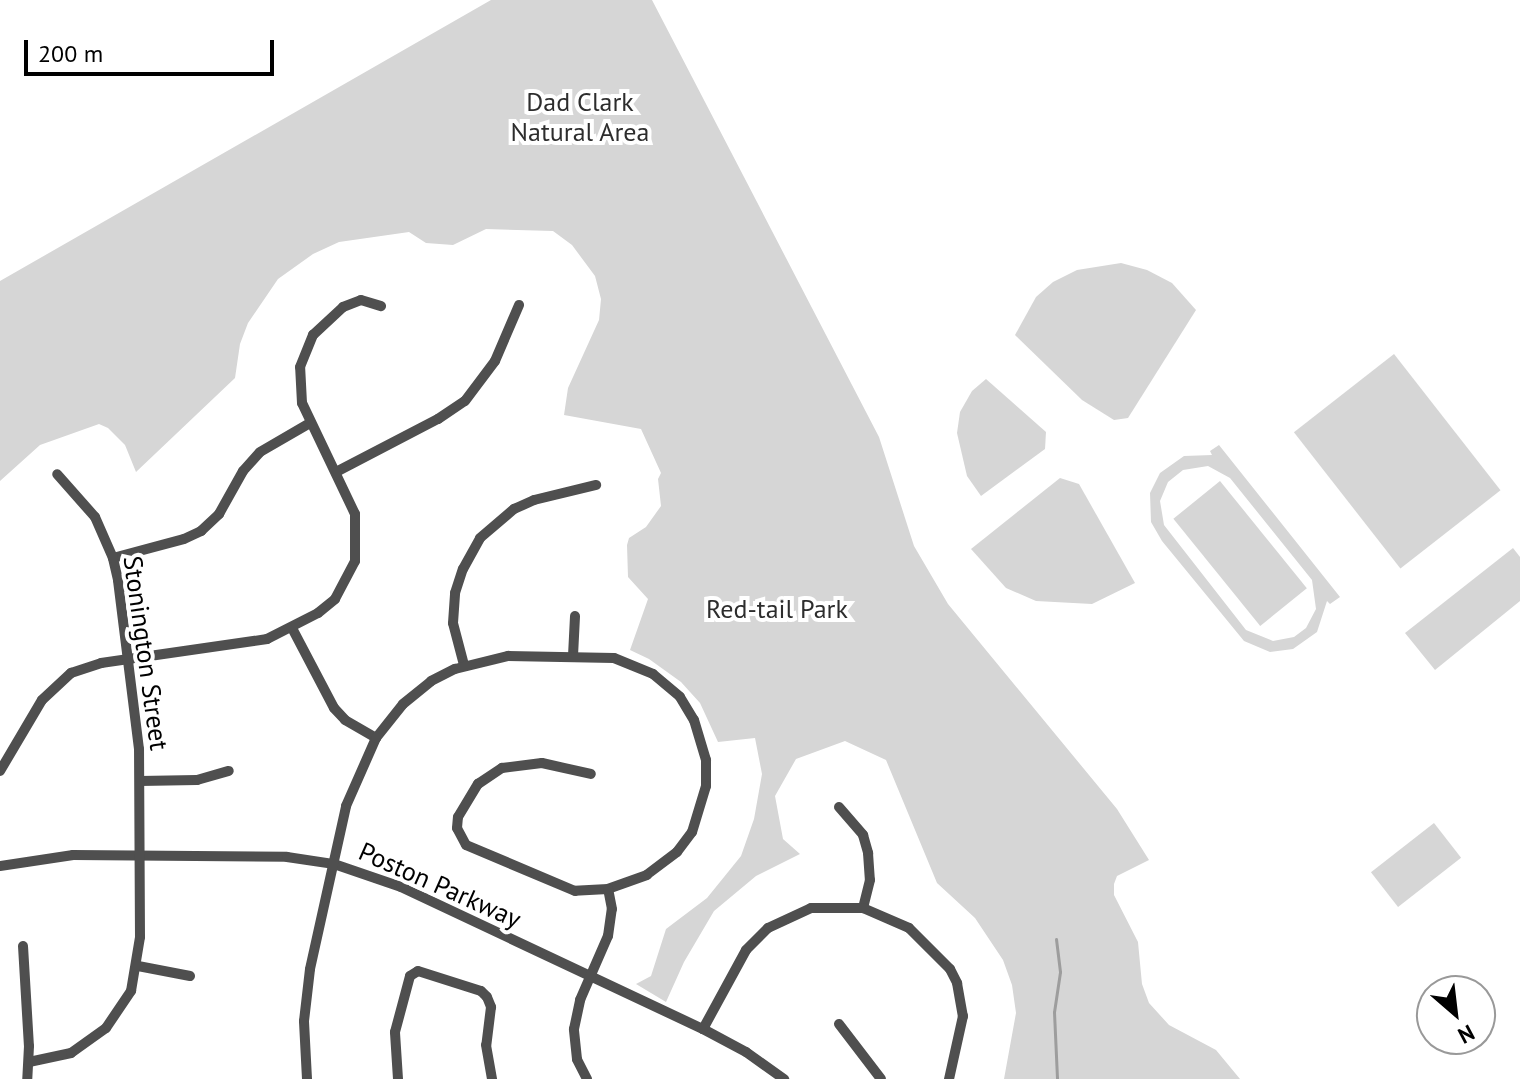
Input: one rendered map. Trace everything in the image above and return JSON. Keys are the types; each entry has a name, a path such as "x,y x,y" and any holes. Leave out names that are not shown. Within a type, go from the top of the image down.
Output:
{"street":[{"path":"0,771 52,687 84,667 245,645 292,628 335,599 355,561 358,536 355,514 310,423 302,403 299,383 303,359 313,335 343,307 354,302 366,300 381,306"},
{"path":"336,472 438,419 473,393 495,361 519,305"},
{"path":"113,558 184,539 201,531 219,514 243,471 260,452 310,423"},
{"name":"Stonington Street","path":"29,1062 71,1053 96,1038 125,1004 138,966 140,781 128,660 113,558 95,517 57,474"},
{"path":"464,665 453,623 455,593 463,569 480,538 514,509 534,500 596,485"},
{"path":"573,656 575,616"},
{"path":"292,628 334,708 345,720 376,738"},
{"path":"307,1079 304,1021 310,969 349,797 376,738 413,695 464,665 508,656 614,658 661,681 691,713 706,760 702,808 685,842 647,875 608,889 575,891 466,845 457,828 458,817 478,784 502,768 542,763 591,774"},
{"path":"140,781 197,780 229,771"},
{"path":"839,807 863,835 868,853 870,880 863,908"},
{"name":"Poston Parkway","path":"0,866 73,855 287,857 334,864 401,887 703,1029 784,1079"},
{"path":"587,1079 577,1059 574,1029 589,977 608,936 612,909 608,889"},
{"path":"703,1029 754,939 788,916 811,908 835,905 863,908 909,928 950,969 957,983 963,1016 949,1079"},
{"path":"23,946 29,1062 27,1079"},
{"path":"138,966 190,976"},
{"path":"398,1079 395,1032 410,976 418,971 481,991 487,997 491,1007 486,1045 492,1079"},
{"path":"839,1024 881,1079"}],"green space":[{"name":"Dad Clark Natural Area","path":"491,0 652,0 879,437 914,546 948,604 1117,809 1149,860 1117,876 1114,895 1138,942 1142,984 1149,1003 1169,1025 1216,1050 1240,1079 1004,1079 1016,1013 1012,985 1003,960 975,918 937,883 886,760 845,741 796,759 775,796 783,839 800,854 756,876 714,911 684,962 666,1002 636,984 651,976 666,929 707,898 741,856 754,819 762,774 755,738 718,742 700,703 681,682 649,659 630,650 648,599 628,577 627,545 629,538 646,527 661,506 658,479 661,473 641,429 564,415 568,388 599,320 601,299 595,276 572,245 553,231 486,229 453,245 426,243 409,232 339,242 313,254 278,279 248,323 240,344 235,378 136,472 125,445 108,428 99,424 40,445 0,481 0,281"},
{"path":"1121,263 1147,270 1172,283 1196,310 1128,418 1114,420 1082,400 1015,335 1036,297 1053,282 1077,270"},
{"path":"1394,354 1501,490 1400,569 1294,432"},
{"path":"986,379 1046,432 1045,449 981,496 967,476 957,433 960,412 972,391"},
{"path":"1219,445 1340,597 1330,604 1327,601 1317,632 1293,649 1270,652 1244,641 1162,541 1151,522 1150,493 1160,473 1184,456 1212,455 1210,451","holes":["1208,466 1230,478 1312,580 1316,609 1306,628 1294,637 1273,641 1246,630 1164,525 1160,501 1168,482 1183,470"]},
{"path":"1060,478 1079,484 1135,583 1092,604 1036,601 1006,588 971,549"},
{"path":"1220,481 1307,588 1260,626 1173,519"},
{"path":"1513,548 1520,557 1520,601 1435,670 1405,633"},
{"path":"1434,823 1461,858 1398,907 1371,872"}],"waterway":[{"path":"1056,939 1060,972 1054,1012 1057,1079"}],"park label":[{"name":"Red-tail Park","path":"777,609"}]}
